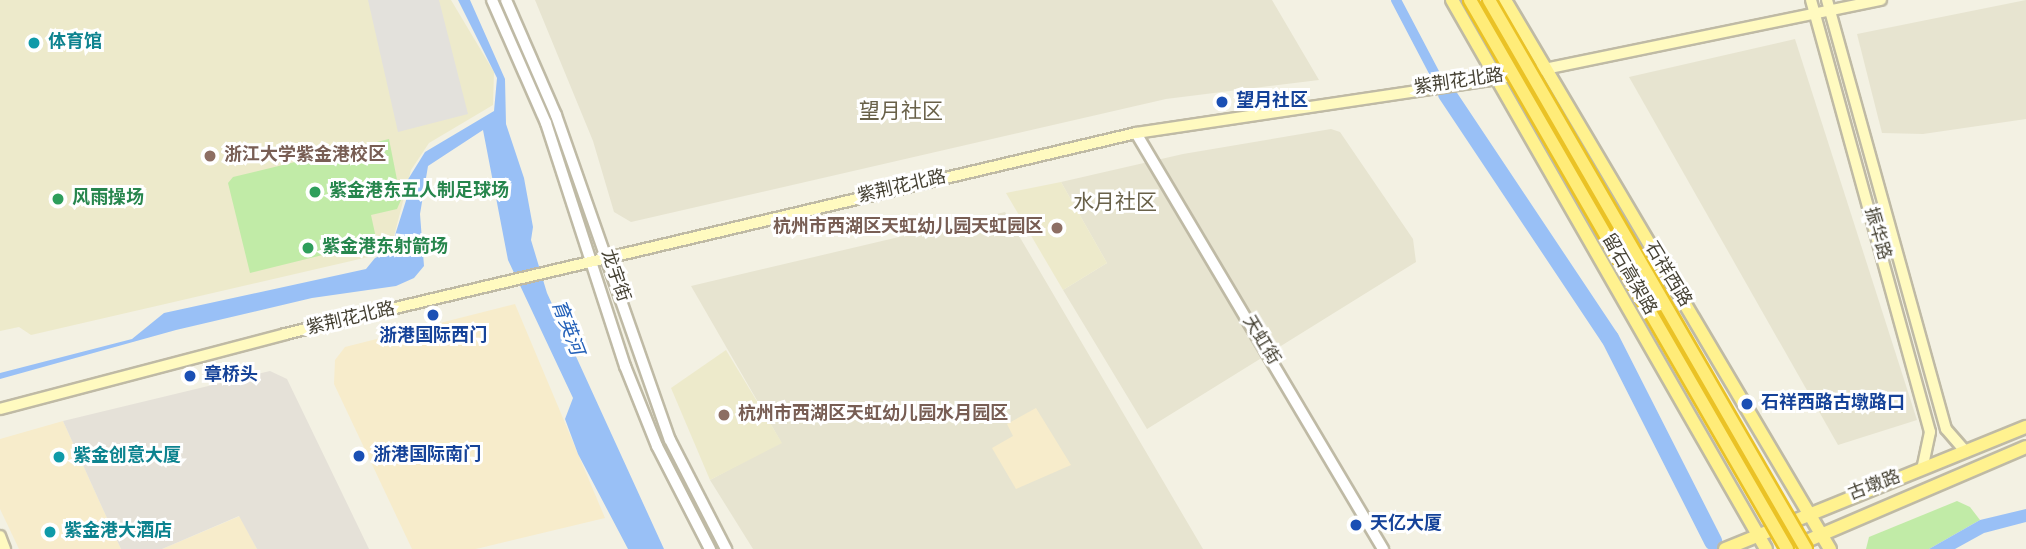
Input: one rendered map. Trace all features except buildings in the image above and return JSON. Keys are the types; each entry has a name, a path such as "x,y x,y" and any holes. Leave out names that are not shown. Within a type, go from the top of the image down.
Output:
{"highway":[{"name":"留石高架路","path":"1470,0 1787,549"},
{"name":"留石高架路","path":"1489,0 1806,549"}],"main road":[{"path":"1452,0 1766,549"},
{"name":"石祥西路","path":"1505,0 1811,512 1830,549"},
{"name":"振华路","path":"1811,0 1930,432 1922,469"},
{"name":"紫荆花北路","path":"0,409 607,257 1136,133 1496,79 1814,14 1828,5 1881,0"},
{"name":"振华路","path":"1828,5 1946,429 1966,452"},
{"name":"古墩路","path":"1725,549 2026,427"},
{"name":"古墩路","path":"1787,549 2026,447"},
{"path":"0,536 5,549"}],"street":[{"name":"龙宇街","path":"492,0 546,123 591,261 657,446 710,549"},
{"name":"龙宇街","path":"506,0 556,115 670,440 726,549"},
{"name":"天虹街","path":"1136,133 1383,549"}],"shaded area":[{"name":"浙江大学紫金港校区","path":"0,0 451,0 494,72 493,105 429,143 411,170 390,252 31,335 19,327 0,331"},
{"path":"368,0 439,0 468,114 398,132"},
{"path":"535,0 1272,0 1319,80 1166,99 631,222 614,212 593,141"},
{"path":"2026,0 2026,119 1923,134 1882,133 1857,34"},
{"path":"1795,39 1917,420 1838,445 1629,77"},
{"path":"1331,129 1340,132 1413,239 1416,262 1147,429 1063,290 1107,263 1061,182 1183,154"},
{"name":"杭州市西湖区天虹幼儿园天虹园区","path":"1061,182 1107,263 1063,290 1006,193"},
{"path":"1005,212 1203,549 753,549 710,480 781,442 691,286"},
{"path":"515,304 605,518 476,549 412,549 334,384 335,360 345,347"},
{"name":"杭州市西湖区天虹幼儿园水月园区","path":"726,350 782,443 710,480 671,388"},
{"path":"270,371 287,379 369,549 257,549 239,516 162,549 121,549 63,421"},
{"path":"1036,408 1071,465 1016,489 992,448 1013,436 1007,424"},
{"path":"63,421 121,549 19,549 0,509 0,439"},
{"path":"240,516 257,549 162,549"}],"green space":[{"name":"紫金港东五人制足球场","path":"389,139 401,200 397,209 371,215 376,238 371,243 250,273 228,183 233,177"},
{"path":"1957,501 1970,507 1980,520 1929,549 1866,549 1869,537"}],"water":[{"path":"458,0 470,0 505,79 506,124 524,178 533,227 531,240 547,293 664,549 628,549 578,454 565,419 573,398 508,260 483,130 428,166 420,214 424,266 414,278 396,286 312,298 176,330 0,379 0,373 132,339 164,313 366,269 375,258 390,251 409,191 407,181 425,152 494,111 497,78"},
{"path":"2026,509 2026,522 1984,533 1955,549 1929,549 1980,520"}],"waterway":[{"path":"1396,0 1437,78"},
{"path":"1447,94 1610,338 1713,541"}],"place":[{"name":"体育馆","path":"34,43"},
{"name":"望月社区","path":"1222,102"},
{"name":"浙江大学紫金港校区","path":"210,156"},
{"name":"紫金港东五人制足球场","path":"315,192"},
{"name":"风雨操场","path":"58,199"},
{"name":"杭州市西湖区天虹幼儿园天虹园区","path":"1057,228"},
{"name":"紫金港东射箭场","path":"308,248"},
{"name":"浙港国际西门","path":"433,315"},
{"name":"章桥头","path":"190,376"},
{"name":"石祥西路古墩路口","path":"1747,404"},
{"name":"杭州市西湖区天虹幼儿园水月园区","path":"724,415"},
{"name":"浙港国际南门","path":"359,456"},
{"name":"紫金创意大厦","path":"59,457"},
{"name":"天亿大厦","path":"1356,525"},
{"name":"紫金港大酒店","path":"50,532"}],"district":[{"name":"望月社区","path":"901,113"},
{"name":"水月社区","path":"1115,204"}],"water label":[{"name":"育英河","path":"566,328"}]}
